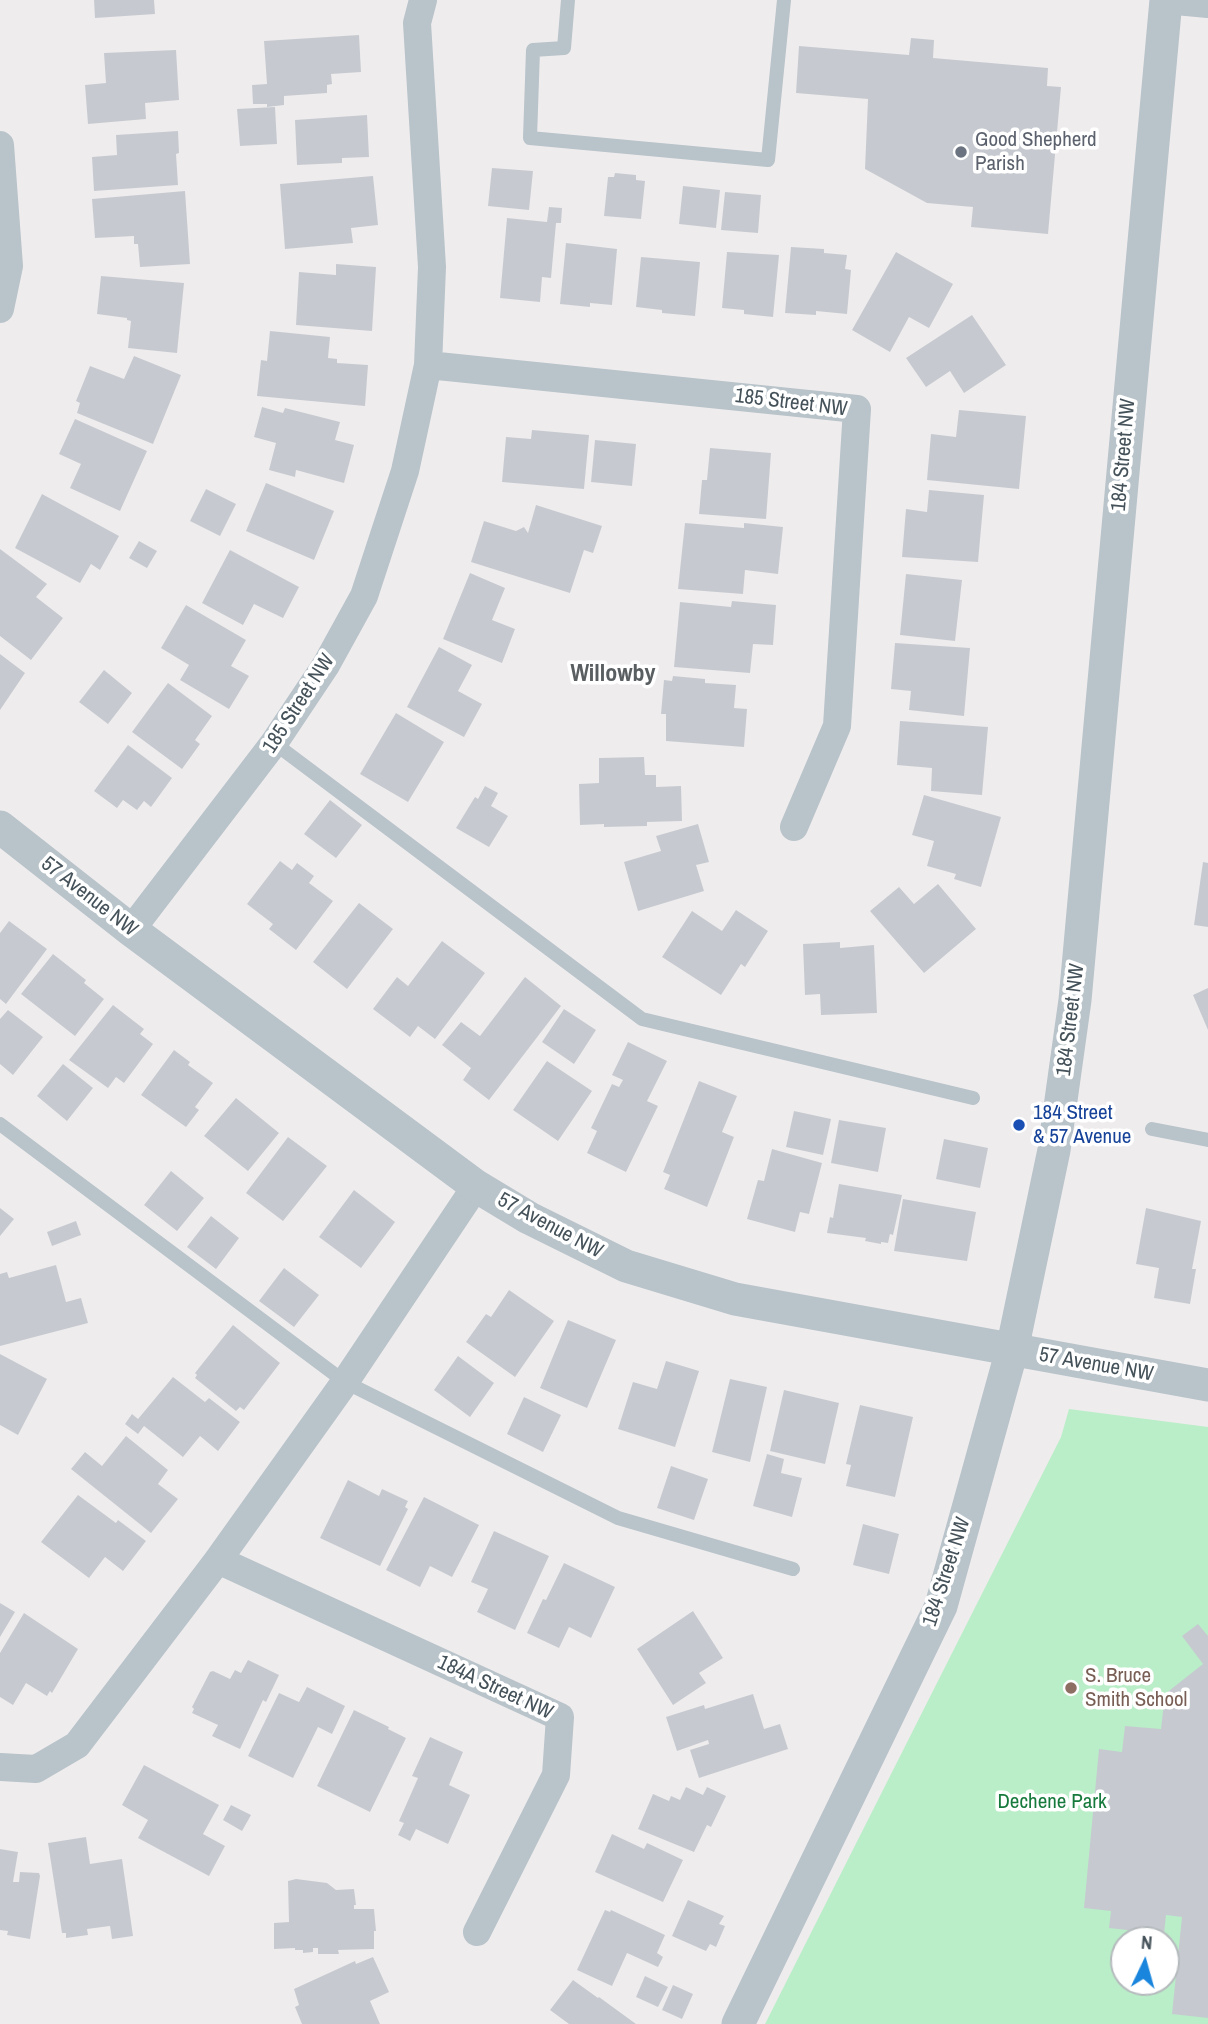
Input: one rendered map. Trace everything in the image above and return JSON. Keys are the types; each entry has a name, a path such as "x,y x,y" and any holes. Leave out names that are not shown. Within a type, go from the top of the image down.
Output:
{"street":[{"name":"185 Street NW","path":"131,930 274,743 326,664 364,596 405,471 428,365 432,267 417,23 423,0"},
{"path":"1166,0 1208,4"},
{"name":"184 Street NW","path":"738,2024 941,1606 1012,1350 1054,1150 1075,1000 1166,0"},
{"path":"0,145 9,266 0,309"},
{"name":"185 Street NW","path":"428,365 857,409 837,726 794,827"},
{"name":"57 Avenue NW","path":"0,827 131,930 476,1186 529,1218 626,1266 735,1299 1208,1385"},
{"path":"0,1767 36,1769 77,1745 218,1560 345,1381 476,1186"},
{"name":"184A Street NW","path":"218,1560 560,1717 556,1774 477,1932"}],"lane":[{"path":"568,0 564,48 533,50 530,138 768,160 784,0"},
{"path":"274,743 642,1019 973,1098"},
{"path":"0,1124 345,1381 618,1518 793,1569"},
{"path":"1152,1129 1208,1140"}],"green space":[{"name":"Dechene Park","path":"1069,1409 1208,1427 1208,2024 765,2024 1061,1437"}],"building":[{"path":"94,0 154,0 155,14 95,18"},
{"path":"359,35 361,72 331,74 332,84 327,85 327,93 284,96 284,105 267,107 267,104 253,104 252,85 267,84 264,41"},
{"name":"Good Shepherd Parish","path":"911,38 934,40 933,58 1048,68 1047,86 1061,87 1048,234 971,227 973,207 927,203 865,169 868,99 796,93 799,46 909,55"},
{"path":"176,50 179,100 145,103 146,119 88,124 85,85 106,83 104,53"},
{"path":"275,107 277,144 240,146 237,109"},
{"path":"367,115 369,157 342,158 342,163 297,165 295,120"},
{"path":"178,131 178,185 94,191 92,157 117,155 116,135"},
{"path":"492,168 533,171 529,210 488,206"},
{"path":"615,173 636,175 636,180 645,181 641,219 604,216 608,177 614,177"},
{"path":"373,176 378,225 351,228 353,243 285,249 280,184"},
{"path":"683,186 720,190 716,228 679,224"},
{"path":"185,191 190,264 140,267 138,244 134,244 134,236 95,238 92,199"},
{"path":"725,192 761,195 758,233 721,230"},
{"path":"549,207 562,208 561,223 556,223 551,278 542,277 540,302 500,298 507,218 547,222"},
{"path":"566,243 617,249 612,305 590,303 590,307 560,304"},
{"path":"791,247 824,249 824,253 847,255 845,269 851,270 847,314 816,311 816,315 785,313"},
{"path":"727,252 779,255 773,317 722,308"},
{"path":"896,252 953,284 929,328 909,317 890,352 852,330"},
{"path":"641,257 700,262 695,316 636,307"},
{"path":"336,264 376,267 372,331 296,325 299,272 336,275"},
{"path":"101,276 184,283 177,353 128,348 131,321 127,318 97,314"},
{"path":"972,315 1006,365 964,393 950,371 926,387 906,358"},
{"path":"270,331 330,337 328,358 337,359 337,363 368,365 365,406 257,396 261,360 267,361"},
{"path":"134,356 181,375 153,444 77,413 80,403 76,401 90,366 124,379"},
{"path":"262,407 283,413 285,408 340,422 335,440 354,445 344,483 296,470 295,477 269,470 276,443 254,437"},
{"path":"959,410 1026,416 1019,489 927,480 931,434 956,437"},
{"path":"75,419 147,451 120,511 70,488 81,464 59,454"},
{"path":"532,430 589,435 584,489 502,482 506,437 531,439"},
{"path":"595,440 636,444 632,486 591,482"},
{"path":"710,448 771,453 766,519 699,514 702,480 707,480"},
{"path":"266,483 334,511 314,560 246,531"},
{"path":"206,489 236,504 220,536 190,521"},
{"path":"929,490 984,495 978,562 902,557 906,509 927,512"},
{"path":"42,494 119,536 100,570 91,564 80,583 15,548"},
{"path":"536,505 602,526 593,553 584,550 570,593 471,562 484,521 516,531 524,527 528,533"},
{"path":"685,523 744,528 744,523 783,527 778,574 745,570 743,594 678,589"},
{"path":"139,541 157,551 147,568 129,558"},
{"path":"0,549 47,584 36,597 63,618 31,660 0,636"},
{"path":"230,550 299,587 283,618 254,604 243,625 202,603"},
{"path":"470,573 505,588 492,620 515,629 502,663 443,639"},
{"path":"906,574 962,580 955,641 900,635"},
{"path":"732,601 776,605 773,645 753,644 750,673 674,667 680,602 731,607"},
{"path":"186,605 246,640 231,666 249,676 229,709 180,680 189,665 161,648"},
{"path":"895,643 970,648 964,716 909,710 911,691 891,689"},
{"path":"439,647 472,665 458,691 482,704 464,737 407,707"},
{"path":"0,654 25,673 0,710"},
{"path":"104,670 132,693 108,724 79,702"},
{"path":"673,676 705,679 705,683 736,685 734,708 747,709 744,747 666,741 666,714 661,714 664,680 672,681"},
{"path":"168,683 212,716 195,740 200,744 182,769 132,732"},
{"path":"396,713 444,742 408,802 360,774"},
{"path":"900,721 988,727 982,795 931,791 932,768 897,765"},
{"path":"128,745 172,778 151,807 144,801 137,810 123,800 117,808 94,791"},
{"path":"644,757 645,775 656,775 656,787 681,786 682,821 647,822 647,826 580,825 579,784 599,783 599,758"},
{"path":"485,786 498,793 491,806 508,816 489,847 456,828"},
{"path":"924,795 1001,817 981,887 954,879 956,874 927,866 934,841 912,835"},
{"path":"330,800 362,825 336,858 304,834"},
{"path":"698,824 709,862 696,865 704,891 638,911 624,862 661,851 656,836"},
{"path":"280,861 292,870 297,863 314,876 309,883 333,901 296,950 269,929 273,924 247,904"},
{"path":"1203,862 1208,863 1208,927 1194,925"},
{"path":"938,884 976,929 924,973 870,911 899,887 914,904"},
{"path":"359,903 393,929 347,989 313,962"},
{"path":"736,910 768,931 745,967 741,964 721,995 662,957 692,911 722,931"},
{"path":"9,921 47,949 6,1004 0,999 0,933"},
{"path":"442,941 485,973 435,1039 418,1026 410,1037 373,1009 397,977 408,986"},
{"path":"840,942 840,948 874,945 877,1013 821,1015 820,994 805,995 803,944"},
{"path":"53,954 86,980 84,983 104,999 75,1036 21,994"},
{"path":"525,977 561,1006 489,1100 463,1080 471,1068 442,1045 461,1022 480,1036"},
{"path":"1208,988 1208,1030 1193,995"},
{"path":"113,1005 144,1029 140,1034 153,1044 124,1083 116,1077 108,1088 69,1060"},
{"path":"564,1009 596,1030 574,1064 542,1042"},
{"path":"8,1010 43,1037 13,1075 0,1064 0,1019"},
{"path":"628,1042 667,1061 647,1101 658,1106 626,1172 587,1153 597,1131 591,1128 612,1084 619,1087 623,1080 612,1075"},
{"path":"174,1050 190,1062 188,1065 213,1083 195,1107 199,1110 186,1127 141,1095"},
{"path":"547,1061 592,1091 558,1141 513,1110"},
{"path":"63,1064 93,1088 67,1121 37,1096"},
{"path":"699,1081 737,1096 722,1132 734,1137 707,1207 664,1189 670,1175 663,1172"},
{"path":"236,1098 279,1133 248,1171 204,1136"},
{"path":"794,1111 831,1119 823,1155 786,1147"},
{"path":"839,1120 886,1128 878,1172 831,1163"},
{"path":"288,1137 327,1166 283,1221 246,1193"},
{"path":"944,1139 988,1148 980,1188 936,1179"},
{"path":"772,1149 822,1163 809,1214 800,1212 795,1232 747,1219 758,1180 764,1181"},
{"path":"171,1171 204,1198 177,1231 144,1205"},
{"path":"839,1184 902,1195 893,1235 890,1234 888,1243 881,1244 865,1241 866,1238 827,1233 830,1217 833,1218"},
{"path":"354,1190 395,1222 361,1268 319,1237"},
{"path":"903,1199 976,1212 967,1261 894,1251"},
{"path":"0,1208 14,1219 0,1236"},
{"path":"1146,1208 1201,1221 1192,1269 1196,1269 1190,1304 1154,1298 1159,1268 1136,1264"},
{"path":"211,1216 239,1238 216,1269 187,1247"},
{"path":"76,1221 81,1235 52,1246 47,1232"},
{"path":"56,1265 66,1302 81,1298 88,1323 0,1346 0,1274 7,1272 9,1278"},
{"path":"284,1268 319,1295 294,1327 259,1301"},
{"path":"509,1290 554,1321 515,1377 466,1342 486,1314 491,1317"},
{"path":"568,1320 616,1340 587,1408 540,1388"},
{"path":"233,1325 280,1363 244,1410 240,1407 236,1411 195,1378 195,1373"},
{"path":"0,1354 47,1379 18,1435 0,1425"},
{"path":"458,1356 494,1383 470,1417 434,1390"},
{"path":"666,1361 699,1371 675,1447 618,1429 633,1382 657,1389"},
{"path":"173,1377 205,1402 209,1398 240,1422 218,1451 200,1436 183,1457 144,1426 138,1434 125,1424 132,1414 138,1419"},
{"path":"730,1379 767,1387 750,1462 712,1452"},
{"path":"784,1390 839,1403 825,1464 770,1451"},
{"path":"524,1397 561,1415 543,1452 507,1434"},
{"path":"860,1405 913,1417 895,1497 846,1486 851,1465 846,1464"},
{"path":"126,1436 168,1470 158,1484 178,1499 151,1533 71,1469 85,1452 102,1466"},
{"path":"767,1454 784,1459 781,1473 802,1478 792,1517 753,1506"},
{"path":"671,1466 708,1479 694,1520 657,1508"},
{"path":"348,1480 379,1496 382,1489 408,1501 405,1507 408,1509 380,1566 320,1538"},
{"path":"78,1495 146,1541 123,1571 105,1557 89,1578 41,1542"},
{"path":"424,1497 479,1525 452,1577 430,1566 420,1587 386,1570"},
{"path":"863,1524 899,1534 889,1574 853,1565"},
{"path":"494,1531 549,1556 515,1630 477,1612 488,1589 471,1582"},
{"path":"564,1563 615,1587 591,1638 569,1627 559,1648 527,1633"},
{"path":"0,1603 15,1612 0,1637"},
{"path":"693,1611 723,1658 699,1673 706,1683 673,1705 637,1649"},
{"path":"24,1613 78,1649 52,1693 50,1691 47,1696 26,1683 13,1705 0,1697 0,1653"},
{"path":"1198,1624 1208,1636 1208,2018 1172,2014 1174,1996 1180,1996 1182,1917 1166,1915 1165,1926 1110,1926 1110,1928 1109,1928 1111,1911 1084,1908 1099,1749 1122,1752 1125,1726 1161,1729 1165,1694 1203,1664 1182,1636"},
{"path":"248,1660 279,1675 266,1702 263,1700 240,1749 212,1736 218,1725 192,1713 192,1707 210,1672 230,1679 235,1670 241,1673"},
{"path":"307,1687 345,1706 332,1734 318,1727 293,1778 248,1756 279,1693 299,1702"},
{"path":"753,1694 764,1729 780,1724 788,1749 699,1778 690,1750 709,1744 708,1740 677,1751 666,1717 704,1705 705,1709"},
{"path":"354,1710 406,1738 370,1812 317,1786"},
{"path":"430,1737 463,1752 449,1785 470,1795 448,1844 416,1829 410,1841 398,1835 404,1823 399,1821 418,1778 412,1776"},
{"path":"144,1765 219,1805 203,1834 225,1846 209,1876 138,1838 148,1820 122,1805"},
{"path":"686,1787 703,1795 707,1787 726,1796 711,1827 707,1825 694,1852 638,1829 653,1794 669,1801 671,1796 680,1800"},
{"path":"231,1805 251,1815 242,1831 223,1820"},
{"path":"612,1834 644,1849 647,1843 683,1860 663,1902 595,1872"},
{"path":"86,1837 90,1864 122,1859 133,1936 112,1939 110,1926 87,1929 88,1935 66,1938 66,1933 62,1933 48,1843"},
{"path":"0,1849 18,1852 13,1882 19,1882 20,1872 39,1873 40,1876 30,1939 7,1935 8,1931 0,1930"},
{"path":"296,1879 327,1883 336,1890 354,1889 354,1909 374,1909 374,1949 338,1950 339,1954 318,1954 318,1948 313,1948 313,1952 303,1953 303,1950 295,1948 274,1949 274,1923 289,1922 288,1881"},
{"path":"688,1900 724,1916 719,1924 725,1926 716,1947 710,1944 706,1951 672,1936"},
{"path":"605,1910 611,1910 665,1935 657,1953 663,1957 658,1967 627,1953 612,1986 577,1970"},
{"path":"373,1957 389,1992 370,2001 380,2024 302,2024 295,2007 299,2005 294,1989 355,1961 356,1964"},
{"path":"645,1976 668,1987 658,2007 636,1997"},
{"path":"573,1980 636,2024 569,2024 550,2010"},
{"path":"673,1985 693,1994 682,2019 662,2010"}],"place":[{"name":"Good Shepherd Parish","path":"961,152"},
{"name":"184 Street & 57 Avenue","path":"1019,1125"},
{"name":"S. Bruce Smith School","path":"1071,1688"}],"district":[{"name":"Willowby","path":"613,675"}]}
